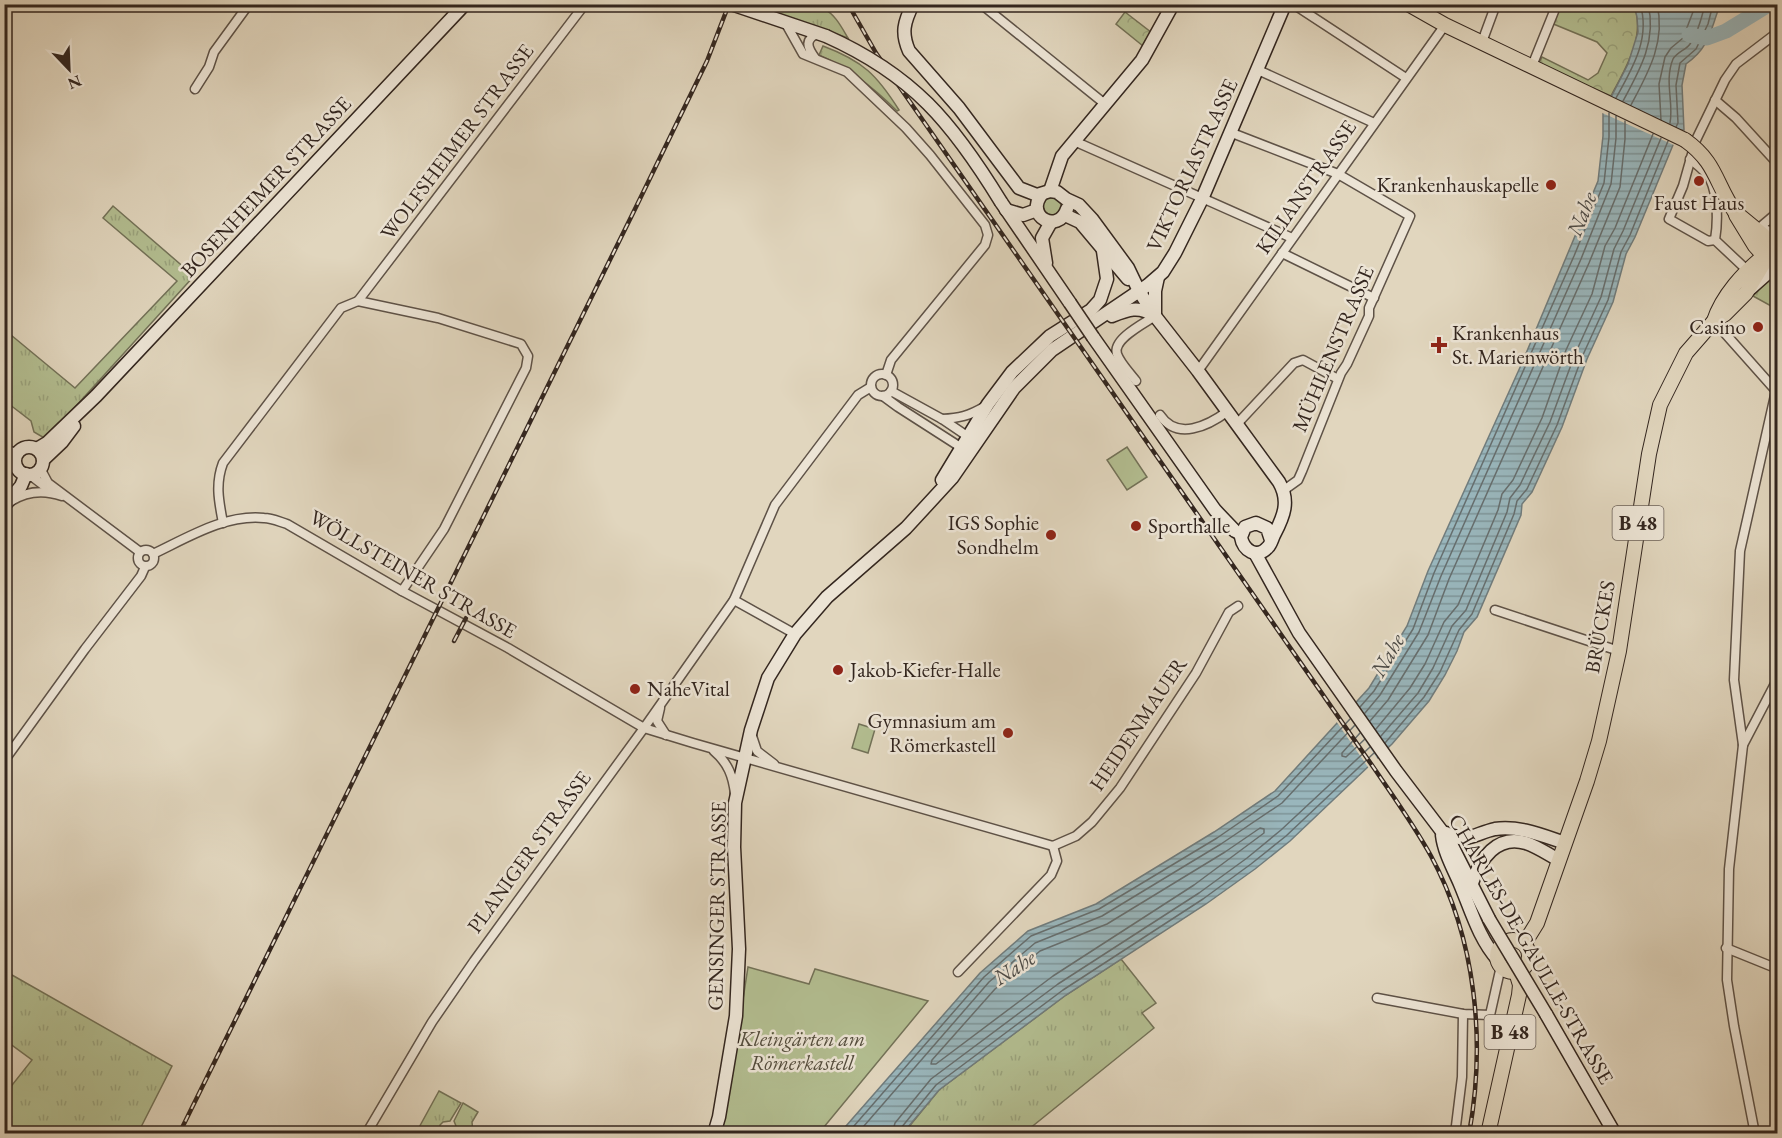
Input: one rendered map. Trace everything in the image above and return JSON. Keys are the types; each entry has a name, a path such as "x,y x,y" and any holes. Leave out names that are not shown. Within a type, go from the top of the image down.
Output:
{"main road":[{"path":"1408,4 1444,25 1605,100 1691,144 1713,168 1735,212 1749,225 1772,255"},
{"name":"BRÜCKES","path":"1714,321 1718,307 1748,271 1772,255"},
{"name":"BRÜCKES","path":"1524,944 1537,923 1599,741 1619,651 1649,454 1659,405 1686,353 1714,321 1725,314 1746,293 1772,255"},
{"path":"1514,940 1524,944 1529,952 1525,967 1516,972 1508,971 1500,963 1499,951 1505,943 1514,940"},
{"name":"B 48","path":"1488,1134 1519,995 1520,986 1516,972"}],"street":[{"path":"195,89 209,67 214,52 249,4"},
{"name":"BOSENHEIMER STRASSE","path":"5,501 24,462 96,396 465,4"},
{"name":"WOLFSHEIMER STRASSE","path":"358,302 585,4"},
{"path":"731,4 822,34 875,61 933,107 968,149 1049,273 1215,510 1235,531 1244,530 1253,523 1260,523 1273,516 1286,504"},
{"path":"913,4 903,28 904,41 909,51 959,108 1019,188 1032,194 1061,193 1092,219 1128,268 1155,316 1238,424 1284,490 1286,504 1279,524 1264,547 1249,551 1244,547 1244,530"},
{"path":"981,4 1105,104"},
{"path":"1004,206 1023,215 1037,208 1059,161 1142,60 1173,4"},
{"name":"VIKTORIASTRASSE","path":"1139,291 1158,277 1175,253 1232,133 1285,4"},
{"path":"1293,4 1406,78"},
{"path":"1482,42 1496,4"},
{"path":"1532,66 1557,4"},
{"path":"784,21 803,54 815,58"},
{"name":"KILIANSTRASSE","path":"1198,371 1444,25"},
{"path":"1715,240 1708,241 1669,219 1683,186 1696,140 1715,100 1736,64 1778,32"},
{"path":"815,58 808,48 808,42 811,36 822,34"},
{"name":"PLANIGER STRASSE","path":"366,1134 432,1022 474,961 734,600 775,505 858,395 871,387 875,377 886,375 891,360 985,245 988,235 984,225 906,128 847,72 815,58"},
{"path":"1258,70 1374,123"},
{"path":"1715,100 1736,118 1778,164"},
{"path":"1232,133 1338,174"},
{"path":"1074,141 1292,238"},
{"path":"1690,159 1710,179 1714,193 1717,225 1715,240"},
{"path":"998,162 1015,192 1037,208 1041,217 1051,222 1058,221 1065,215 1068,207 1066,199"},
{"name":"MÜHLENSTRASSE","path":"1284,490 1298,480 1338,379 1369,316 1369,308 1410,216 1338,174"},
{"path":"1749,225 1777,213"},
{"path":"1065,215 1080,222 1139,291"},
{"path":"1049,273 1041,241 1051,222"},
{"path":"1749,225 1769,233 1778,232"},
{"path":"1715,240 1748,271"},
{"name":"GENSINGER STRASSE","path":"969,445 988,404 1012,372 1030,353 1061,328 1090,310 1100,300 1107,279 1103,251"},
{"path":"1282,253 1374,298"},
{"path":"1155,316 1155,291 1158,277"},
{"name":"GENSINGER STRASSE","path":"714,1134 736,1016 739,949 734,847 735,803 751,730 768,678 795,634 827,597 906,528 935,495 969,445 1014,388 1052,350 1139,291"},
{"path":"223,524 217,491 218,476 223,463 341,308 358,302 438,318 521,344 528,356 526,368 444,529 402,591"},
{"path":"1084,327 1133,309 1143,310 1155,316"},
{"path":"1136,381 1117,355 1116,350 1125,336 1155,316"},
{"path":"1714,321 1777,392 1740,550 1734,680 1743,745 1729,869 1726,948 1729,1000 1755,1134"},
{"path":"1238,424 1299,360 1304,360 1338,379"},
{"path":"886,375 892,382 887,393"},
{"path":"871,387 877,395 887,393 942,419 969,445"},
{"path":"887,393 898,407 969,445"},
{"name":"BOSENHEIMER STRASSE","path":"24,462 62,442 96,396"},
{"path":"942,419 959,419 988,404"},
{"path":"1160,415 1166,424 1182,429 1197,428 1215,421 1228,411"},
{"path":"24,462 54,493"},
{"path":"24,462 65,497 140,552"},
{"path":"5,501 40,492 65,497"},
{"name":"WÖLLSTEINER STRASSE","path":"153,554 223,524 245,518 266,518 287,524 402,591 508,648 644,728"},
{"path":"1260,523 1267,528 1264,547"},
{"name":"CHARLES-DE-GAULLE-STRASSE","path":"1264,547 1283,605 1299,633 1387,759 1454,848 1489,919 1616,1134"},
{"path":"4,761 141,576 145,567 150,566 153,562 153,554 147,550 140,552"},
{"path":"140,552 138,561 145,567"},
{"path":"734,600 795,634"},
{"name":"HEIDENMAUER","path":"1053,846 1076,836 1092,822 1120,788 1196,672 1229,612 1238,606"},
{"path":"1496,610 1619,651"},
{"path":"1743,745 1778,678"},
{"path":"664,699 657,721 666,735"},
{"path":"644,728 1053,846 1057,861 1051,875 958,972"},
{"path":"751,730 757,752 779,768"},
{"path":"711,749 723,759 731,771 735,803"},
{"path":"1442,831 1453,838 1464,839 1496,829 1512,829 1565,843"},
{"path":"1377,998 1463,1014 1490,1015 1500,963 1479,930 1446,852 1442,831"},
{"path":"1472,883 1486,855 1505,842 1524,843 1559,861"},
{"path":"1726,948 1778,969"},
{"path":"1455,1134 1462,1077 1463,1014"}],"green space":[{"path":"790,3 817,6 832,14 848,38 753,5"},
{"path":"1557,5 1634,5 1637,17 1636,41 1628,64 1611,96 1538,65 1542,57 1588,80 1598,73 1607,53 1597,42 1551,23"},
{"path":"1125,12 1152,33 1143,46 1116,24"},
{"path":"823,46 849,57 868,70 899,110 897,111 851,72 819,55"},
{"path":"1048,197 1056,197 1061,202 1059,213 1048,215 1043,210 1043,202"},
{"path":"113,206 194,276 46,439 34,432 31,421 5,401 5,343 11,335 75,388 177,281 103,218"},
{"path":"1770,278 1777,286 1777,294 1771,306 1753,296"},
{"path":"1127,447 1147,477 1127,490 1107,460"},
{"path":"859,724 875,729 868,753 852,748"},
{"path":"1121,959 1156,1003 1142,1013 1154,1028 1024,1133 903,1134 939,1090 1066,995"},
{"name":"Kleingärten am Römerkastell","path":"748,967 809,984 815,969 928,1001 819,1133 720,1134"},
{"path":"12,975 172,1066 138,1133 5,1133 5,1094 32,1060 5,1040 5,985"},
{"path":"439,1091 461,1103 450,1121 440,1125 439,1133 416,1133"},
{"path":"463,1103 478,1112 472,1122 473,1133 453,1133 456,1126 454,1121"}],"water":[{"name":"Nahe","path":"1634,5 1720,5 1705,45 1686,64 1682,85 1684,130 1681,130 1673,145 1626,254 1613,302 1587,359 1562,427 1532,492 1522,504 1521,515 1477,617 1464,632 1445,675 1429,701 1392,744 1290,841 1206,904 1066,995 939,1090 903,1133 839,1134 980,973 1028,931 1096,904 1214,832 1275,791 1369,688 1407,626 1428,571 1522,363 1598,181 1603,113 1628,64 1638,32"}],"pier":[{"path":"1608,95 1683,131 1676,146 1600,112"},
{"path":"1345,711 1379,761 1370,770 1336,721"}],"waterway":[{"path":"1689,35 1707,38 1726,31 1770,4"}],"railway":[{"path":"179,1134 636,207 707,61 729,4"},
{"path":"848,4 876,53 1376,771 1431,856 1458,922 1473,992 1477,1063 1469,1134"},
{"path":"454,641 466,618"}],"place":[{"name":"Faust Haus","path":"1699,181"},
{"name":"Krankenhauskapelle","path":"1551,185"},
{"name":"Casino","path":"1758,327"},
{"name":"Krankenhaus St. Marienwörth","path":"1439,345"},
{"name":"Sporthalle","path":"1136,526"},
{"name":"IGS Sophie Sondhelm","path":"1051,535"},
{"name":"Jakob-Kiefer-Halle","path":"838,670"},
{"name":"NaheVital","path":"635,689"},
{"name":"Gymnasium am Römerkastell","path":"1008,733"}]}
